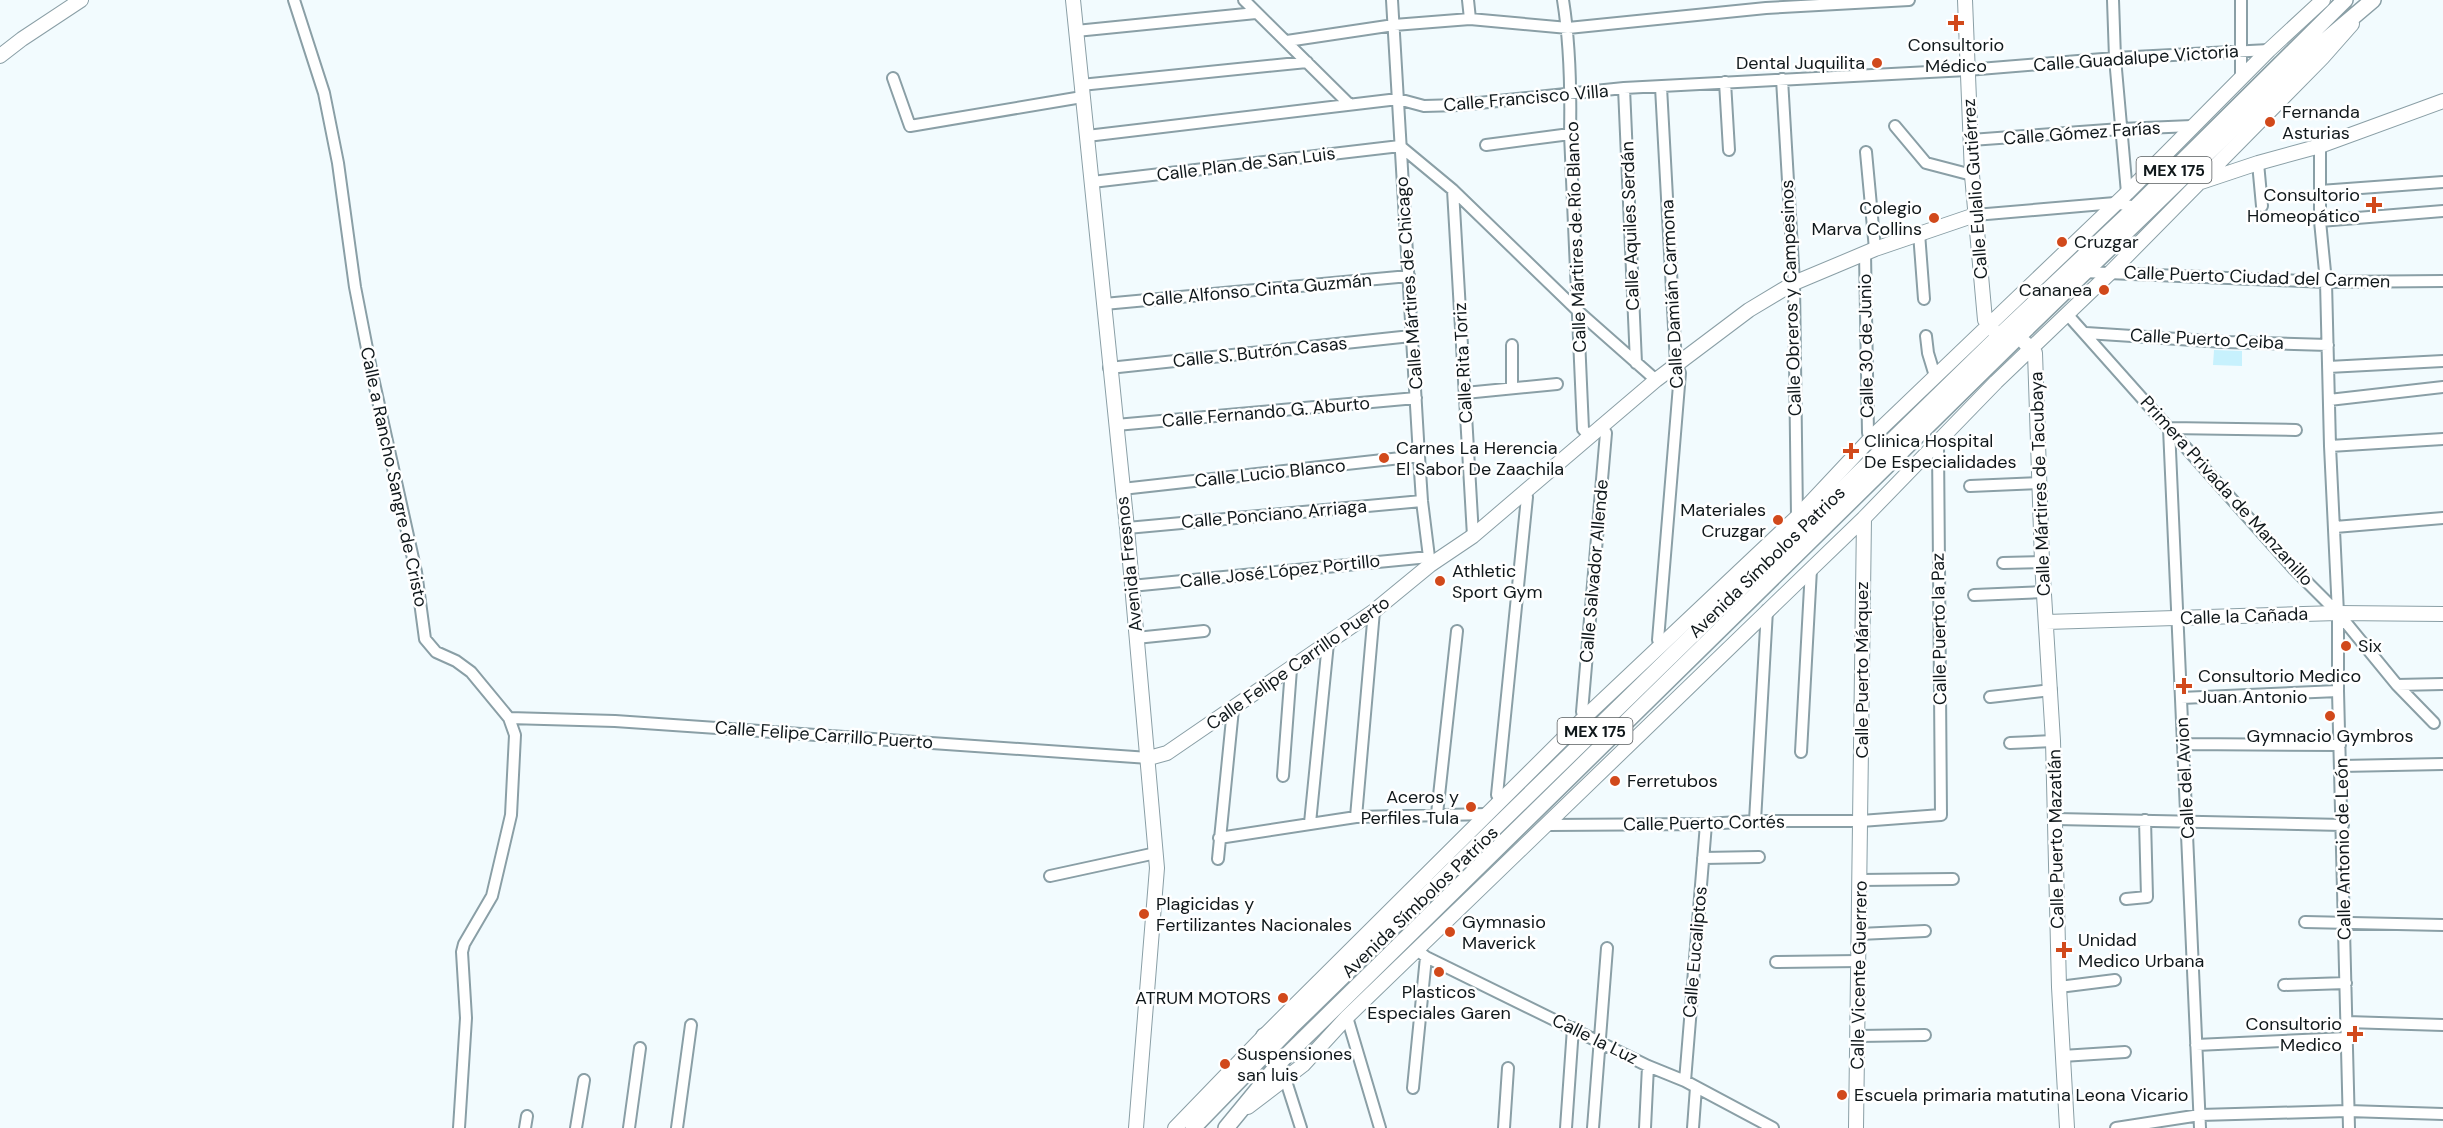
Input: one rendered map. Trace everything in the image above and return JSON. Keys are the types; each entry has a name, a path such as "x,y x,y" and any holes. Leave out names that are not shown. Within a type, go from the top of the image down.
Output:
{"main road":[{"name":"Avenida Símbolos Patrios","path":"1192,1128 1291,1027 1994,331 2070,271 2345,0"},
{"name":"Avenida Símbolos Patrios","path":"1230,1122 1282,1060 2019,336 2314,50 2370,3"},
{"path":"1264,1036 1291,1027"}],"street":[{"path":"0,56 81,0"},
{"name":"Calle a Rancho Sangre de Cristo","path":"294,0 324,93 338,163 355,287 416,572 425,639 436,652 456,661 471,672 509,718 515,735 511,815 492,896 464,944 462,952 466,1018 459,1128"},
{"name":"Avenida Fresnos","path":"1073,0 1127,528 1157,868 1136,1128"},
{"path":"1244,0 1349,104"},
{"name":"Calle Mártires de Chicago","path":"1392,0 1422,501 1430,561"},
{"path":"1468,0 1470,19"},
{"name":"Calle Mártires de Río Blanco","path":"1563,0 1568,28 1570,134 1583,429 1588,436"},
{"path":"1287,41 1394,26 1470,19 1568,28 1764,4 1909,0"},
{"name":"Calle Eulalio Gutiérrez","path":"1965,0 1974,215 1984,320 1994,331"},
{"path":"2113,0 2115,58 2127,192"},
{"path":"2241,0 2241,78"},
{"name":"Avenida Símbolos Patrios","path":"1175,1128 1264,1036 1586,716 1797,518 1872,437 1935,376 1994,331 2115,203 2269,50 2324,0"},
{"name":"Avenida Símbolos Patrios","path":"1230,1122 1303,1065 1347,1017 1422,953 1548,825 1864,518 1996,381 2110,273 2322,58 2370,3"},
{"path":"1076,31 1256,13"},
{"name":"Calle Guadalupe Victoria","path":"1967,70 2115,58 2269,50"},
{"path":"893,78 910,126 1082,91 1307,62"},
{"name":"Calle Francisco Villa","path":"1088,136 1398,99 1424,106 1459,105 1624,88 1967,70"},
{"name":"Calle Obreros y Campesinos","path":"1782,79 1794,283 1797,518"},
{"path":"1725,82 1729,150"},
{"name":"Calle Damián Carmona","path":"1661,87 1676,364 1680,373 1659,640 1662,644"},
{"name":"Calle Aquiles Serdán","path":"1624,88 1636,363"},
{"path":"2165,195 2258,163 2320,146 2443,101"},
{"path":"1895,126 1926,163 1972,175"},
{"name":"Calle Gómez Farías","path":"1971,140 2192,126"},
{"path":"1486,145 1570,134"},
{"path":"1400,146 1453,190 1579,312 1656,380"},
{"name":"Calle Plan de San Luis","path":"1092,182 1400,146"},
{"name":"Calle Antonio de León","path":"2320,146 2320,221 2326,282 2330,446 2338,613 2349,1128"},
{"name":"Calle 30 de Junio","path":"1866,152 1870,251 1868,433 1872,437"},
{"path":"2258,163 2262,206"},
{"path":"2320,191 2443,182"},
{"name":"Calle Rita Toriz","path":"1453,190 1473,536"},
{"path":"1974,215 2115,203 2136,207"},
{"path":"2320,221 2443,212"},
{"name":"Calle Felipe Carrillo Puerto","path":"509,718 615,721 1149,758 1167,753 1374,611 1430,561 1473,536 1656,380 1749,310 1794,283 1870,251 1974,215"},
{"path":"1919,233 1924,299"},
{"name":"Calle Puerto Ciudad del Carmen","path":"2070,271 2326,282 2443,281"},
{"name":"Calle Alfonso Cinta Guzmán","path":"1104,304 1409,276"},
{"name":"Primera Privada de Manzanillo","path":"2067,314 2294,569 2338,613 2397,686 2434,723"},
{"path":"1994,331 2019,336 2031,348"},
{"name":"Calle Puerto Ceiba","path":"2086,333 2224,342 2328,345"},
{"name":"Calle S. Butrón Casas","path":"1109,368 1411,336"},
{"path":"1926,336 1935,376"},
{"path":"1512,345 1512,388"},
{"name":"Calle Mártires de Tacubaya","path":"2031,348 2035,353 2046,621"},
{"path":"2328,367 2443,361"},
{"path":"1985,370 1996,381"},
{"path":"1465,393 1557,384"},
{"path":"2329,400 2443,387"},
{"name":"Calle Fernando G. Aburto","path":"1116,425 1416,398"},
{"name":"Calle Salvador Allende","path":"1586,716 1582,712 1606,433 1601,426"},
{"path":"2169,428 2296,430"},
{"name":"Calle del Avion","path":"2169,428 2200,1128"},
{"path":"2330,446 2443,439"},
{"name":"Calle Puerto la Paz","path":"1938,443 1941,815"},
{"name":"Calle Lucio Blanco","path":"1122,489 1419,456"},
{"path":"1970,486 2039,483"},
{"path":"1502,800 1497,795 1527,497 1524,492"},
{"name":"Calle Ponciano Arriaga","path":"1127,528 1422,501"},
{"name":"Calle Puerto Márquez","path":"1861,821 1864,518"},
{"path":"2335,527 2443,518"},
{"name":"Calle José López Portillo","path":"1131,586 1430,561"},
{"path":"2003,563 2043,561"},
{"path":"1802,752 1811,569"},
{"path":"1974,595 2044,592"},
{"path":"1755,821 1767,610"},
{"path":"1356,817 1374,611"},
{"name":"Calle la Cañada","path":"2046,621 2338,613 2443,614"},
{"name":"Calle Puerto Mazatlán","path":"2046,621 2056,819 2059,987 2067,1128"},
{"path":"1136,638 1204,631"},
{"path":"1437,814 1457,632"},
{"path":"1310,823 1328,643"},
{"path":"1282,776 1291,669"},
{"path":"2397,686 2443,684"},
{"path":"1990,697 2051,690"},
{"path":"2181,698 2338,691"},
{"path":"1218,859 1233,709"},
{"path":"2010,743 2053,741"},
{"path":"2183,744 2340,745"},
{"path":"2341,765 2443,764"},
{"path":"1219,838 1356,817 1488,814"},
{"name":"Calle Puerto Cortés","path":"1548,825 1861,821 1941,815"},
{"path":"2056,819 2343,825"},
{"path":"2126,900 2147,897 2145,820"},
{"name":"Calle Vicente Guerrero","path":"1856,1128 1861,821"},
{"name":"Calle Eucaliptos","path":"1685,1081 1706,824"},
{"path":"1050,876 1156,853"},
{"path":"1702,858 1759,857"},
{"path":"1860,880 1953,879"},
{"path":"2305,922 2443,925"},
{"path":"1859,934 1925,931"},
{"path":"1593,1128 1607,948"},
{"path":"1413,1088 1422,953"},
{"name":"Calle la Luz","path":"1422,953 1648,1066 1685,1081 1773,1128"},
{"path":"1776,962 1859,961"},
{"path":"2059,987 2115,980"},
{"path":"2284,985 2346,983"},
{"path":"1347,1017 1380,1128"},
{"path":"2347,1022 2443,1024"},
{"path":"677,1128 691,1025"},
{"path":"1566,1128 1573,1028"},
{"path":"1859,1036 1925,1035"},
{"path":"2196,1045 2348,1038"},
{"path":"628,1128 640,1048"},
{"path":"2062,1056 2125,1052"},
{"path":"1645,1128 1648,1066"},
{"path":"1504,1128 1508,1068"},
{"path":"1285,1078 1301,1128"},
{"path":"576,1128 584,1080"},
{"path":"1693,1128 1696,1087"},
{"path":"2116,1128 2200,1115 2348,1111 2443,1114"},
{"path":"525,1128 527,1116"}],"shaded area":[{"path":"2214,350 2242,351 2242,366 2213,365"}],"place":[{"name":"Consultorio Médico","path":"1956,23"},
{"name":"Dental Juquilita","path":"1877,63"},
{"name":"Fernanda Asturias","path":"2270,122"},
{"name":"Consultorio Homeopático","path":"2374,205"},
{"name":"Colegio Marva Collins","path":"1934,218"},
{"name":"Cruzgar","path":"2062,242"},
{"name":"Cananea","path":"2104,290"},
{"name":"Clinica Hospital De Especialidades","path":"1851,451"},
{"name":"Carnes La Herencia El Sabor De Zaachila","path":"1384,458"},
{"name":"Materiales Cruzgar","path":"1778,520"},
{"name":"Athletic Sport Gym","path":"1440,581"},
{"name":"Six","path":"2346,646"},
{"name":"Consultorio Medico Juan Antonio","path":"2184,686"},
{"name":"Gymnacio Gymbros","path":"2330,716"},
{"name":"Ferretubos","path":"1615,781"},
{"name":"Aceros y Perfiles Tula","path":"1471,807"},
{"name":"Plagicidas y Fertilizantes Nacionales","path":"1144,914"},
{"name":"Gymnasio Maverick","path":"1450,932"},
{"name":"Unidad Medico Urbana","path":"2064,950"},
{"name":"Plasticos Especiales Garen","path":"1439,972"},
{"name":"ATRUM MOTORS","path":"1283,998"},
{"name":"Consultorio Medico","path":"2355,1034"},
{"name":"Suspensiones san luis","path":"1225,1064"},
{"name":"Escuela primaria matutina Leona Vicario","path":"1842,1095"}]}
